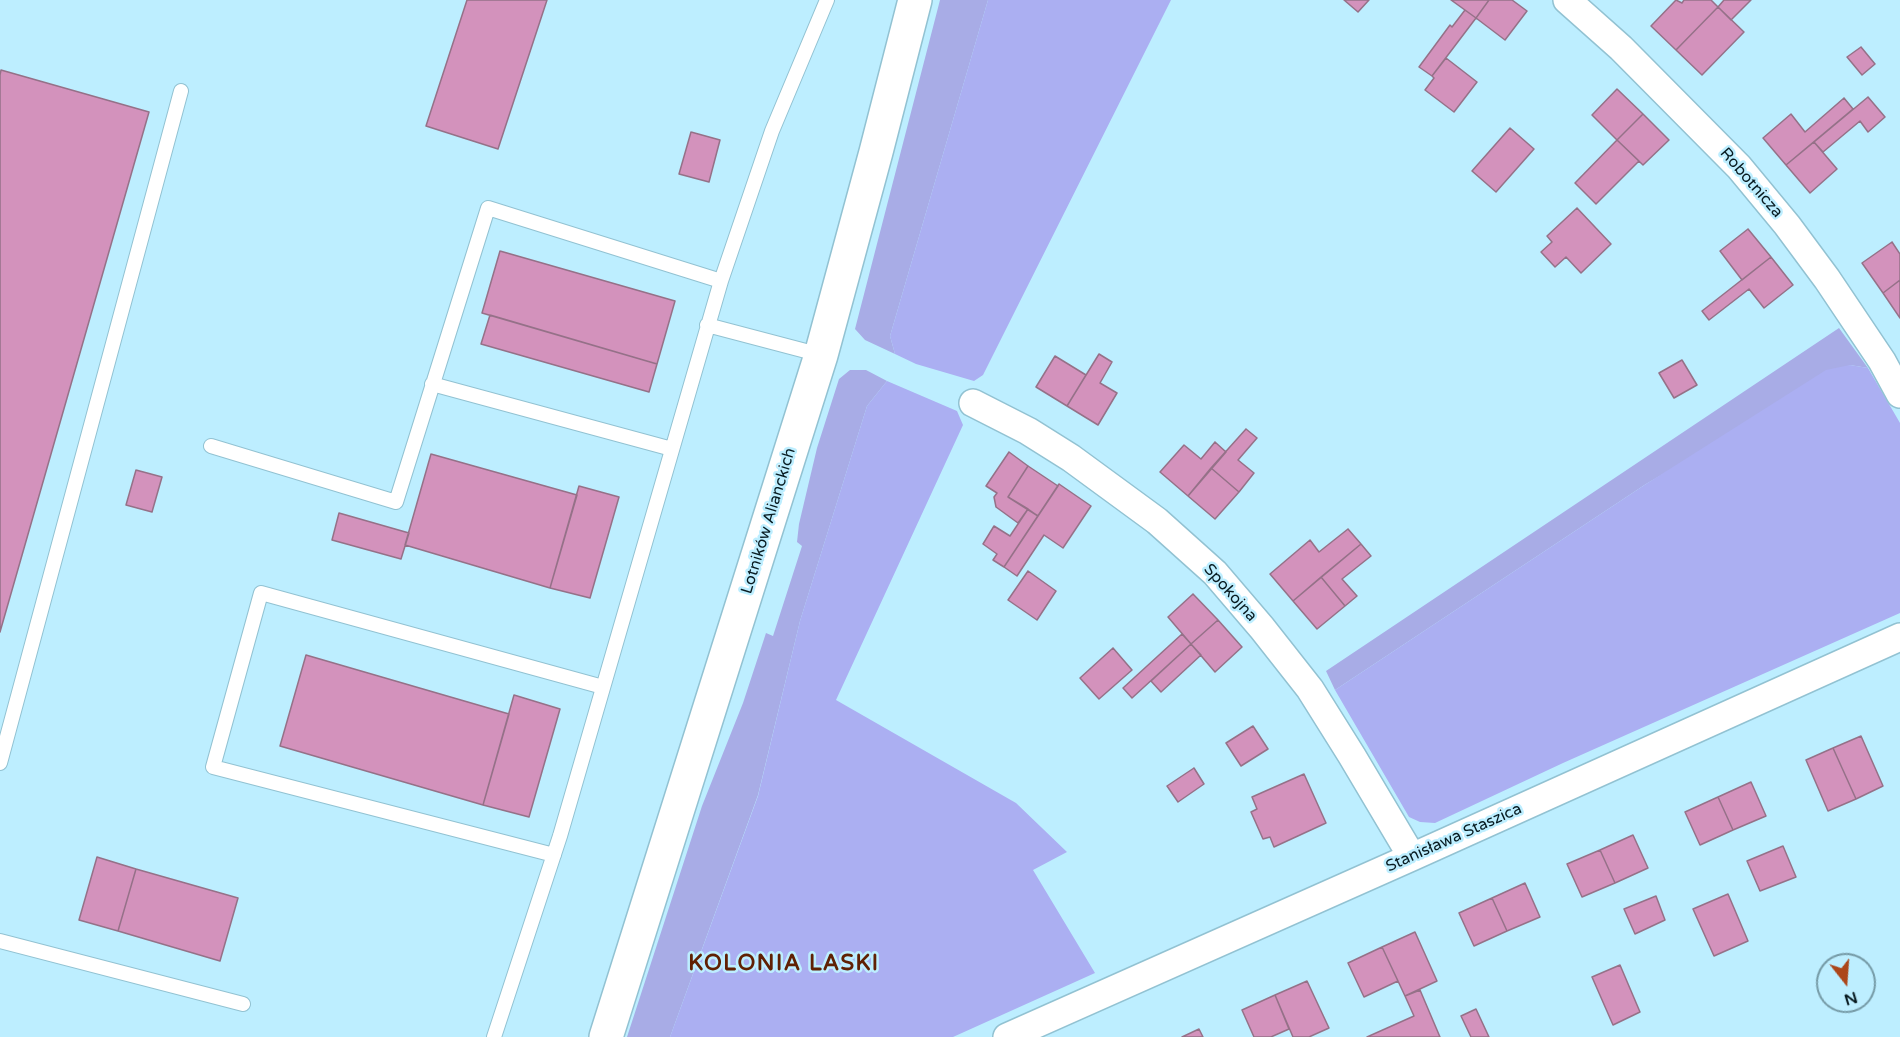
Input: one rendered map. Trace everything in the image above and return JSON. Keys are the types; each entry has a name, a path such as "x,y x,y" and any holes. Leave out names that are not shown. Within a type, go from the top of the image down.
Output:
{"main road":[{"name":"Lotników Alianckich","path":"606,1037 821,355 915,0"}],"street":[{"name":"Robotnicza","path":"1567,0 1621,48 1739,167 1787,225 1827,279 1882,361 1900,394"},
{"name":"Spokojna","path":"973,404 1028,431 1071,458 1157,521 1215,573 1310,689 1412,857"},
{"name":"Stanisława Staszica","path":"1008,1037 1900,637"}],"lane":[{"path":"494,1037 554,855 721,281 772,131 827,0"},
{"path":"0,763 181,91"},
{"path":"210,446 396,502 488,208 721,281"},
{"path":"707,325 821,355"},
{"path":"432,384 672,449"},
{"path":"554,855 213,767 261,593 603,687"},
{"path":"0,941 243,1004"}],"shaded area":[{"path":"940,0 988,0 890,336 895,354 865,340 855,329"},
{"path":"988,0 1171,0 983,375 974,381 916,364 895,354 890,336"},
{"path":"1839,328 1868,368 1850,365 1646,484 1335,690 1326,671"},
{"path":"1850,365 1868,368 1900,423 1900,613 1563,763 1435,823 1420,822 1409,817 1335,690 1646,484 1826,370"},
{"path":"850,370 866,370 887,381 867,406 800,621 758,795 670,1037 627,1037 702,806 743,703 766,633 773,636 802,546 797,542 799,524 817,448 839,379"},
{"path":"887,381 957,411 963,425 836,700 1016,803 1067,852 1033,870 1095,973 953,1037 670,1037 758,796 800,621 867,406"}],"building":[{"path":"467,0 547,0 498,149 426,126"},
{"path":"1344,0 1369,0 1358,12"},
{"path":"1451,0 1489,0 1476,18"},
{"path":"1489,0 1512,0 1527,11 1505,40 1476,18"},
{"path":"1676,0 1682,3 1684,0 1711,0 1718,7 1676,50 1651,26"},
{"path":"1724,0 1751,0 1731,20 1718,7"},
{"path":"1718,7 1744,32 1702,75 1676,50"},
{"path":"1465,10 1476,18 1432,76 1419,67 1450,25 1452,27"},
{"path":"1861,47 1875,64 1862,75 1847,57"},
{"path":"1446,58 1477,82 1454,112 1425,90 1434,78 1432,76"},
{"path":"1,70 149,112 0,632 0,75"},
{"path":"1617,89 1643,114 1617,140 1592,115"},
{"path":"1868,97 1885,117 1868,132 1860,121 1823,152 1814,142"},
{"path":"1844,98 1853,109 1786,165 1763,138 1791,114 1805,132"},
{"path":"1643,114 1669,140 1643,165 1617,140"},
{"path":"1510,128 1534,149 1496,192 1472,171"},
{"path":"691,132 720,140 709,182 679,174"},
{"path":"1617,140 1639,161 1596,204 1575,183"},
{"path":"1814,142 1837,169 1810,193 1786,165"},
{"path":"1577,208 1611,244 1581,273 1566,257 1555,267 1541,252 1552,242 1547,236"},
{"path":"1748,229 1771,257 1742,280 1720,251"},
{"path":"1892,242 1900,254 1900,280 1883,293 1862,263"},
{"path":"500,251 675,301 657,364 482,313"},
{"path":"1771,257 1793,285 1764,308 1749,289 1709,320 1702,311"},
{"path":"1900,280 1900,318 1883,293"},
{"path":"490,315 657,364 649,392 481,344"},
{"path":"1099,354 1112,362 1100,383 1117,393 1098,425 1067,406"},
{"path":"1055,356 1086,375 1067,406 1036,387"},
{"path":"1682,360 1697,385 1674,398 1659,373"},
{"path":"1246,429 1257,438 1238,460 1254,473 1239,492 1211,468"},
{"path":"1215,442 1226,452 1188,496 1160,472 1184,445 1201,459"},
{"path":"1009,452 1028,466 1008,497 1028,509 1018,523 996,507 994,497 997,493 986,486"},
{"path":"431,454 577,495 550,588 405,545"},
{"path":"1028,466 1058,486 1038,516 1008,497"},
{"path":"1211,468 1239,492 1215,519 1188,496"},
{"path":"136,470 162,477 152,512 126,505"},
{"path":"1059,484 1091,506 1063,548 1044,535 1017,576 1004,567"},
{"path":"579,486 619,497 590,598 550,588"},
{"path":"1028,509 1038,516 1004,567 993,560 997,554 983,544 994,526 1010,536"},
{"path":"339,513 409,533 401,559 332,540"},
{"path":"1348,529 1361,544 1293,601 1270,574 1310,540 1319,552"},
{"path":"1361,544 1371,556 1342,579 1357,596 1345,606 1321,577"},
{"path":"1028,571 1056,591 1037,620 1008,600"},
{"path":"1321,577 1345,606 1317,629 1293,601"},
{"path":"1193,594 1218,620 1191,644 1168,617"},
{"path":"1218,620 1242,647 1215,672 1191,644"},
{"path":"1182,634 1191,644 1132,698 1123,688"},
{"path":"1191,644 1201,655 1161,692 1151,681"},
{"path":"1113,648 1132,670 1099,699 1080,678"},
{"path":"306,655 509,714 483,805 280,746"},
{"path":"514,695 560,709 529,817 483,805"},
{"path":"1253,726 1268,749 1241,766 1226,743"},
{"path":"1861,736 1883,786 1856,799 1833,748"},
{"path":"1833,748 1856,799 1828,811 1806,760"},
{"path":"1194,768 1204,784 1178,802 1167,786"},
{"path":"1304,774 1326,823 1274,847 1270,837 1263,839 1251,812 1257,809 1252,797"},
{"path":"1751,782 1766,816 1733,830 1718,797"},
{"path":"1718,797 1733,830 1700,845 1685,812"},
{"path":"1633,835 1648,868 1615,883 1600,850"},
{"path":"1783,846 1796,877 1760,891 1747,861"},
{"path":"1600,850 1615,883 1582,897 1567,864"},
{"path":"97,857 136,869 118,931 79,920"},
{"path":"136,869 238,898 220,961 118,931"},
{"path":"1525,883 1540,917 1507,931 1492,898"},
{"path":"1728,894 1748,941 1714,956 1693,909"},
{"path":"1656,896 1665,920 1635,934 1624,909"},
{"path":"1492,898 1507,931 1474,946 1459,913"},
{"path":"1415,932 1437,981 1405,996 1382,947"},
{"path":"1382,947 1398,981 1364,997 1348,963"},
{"path":"1620,965 1640,1012 1613,1025 1592,977"},
{"path":"1307,981 1329,1028 1309,1037 1293,1037 1275,995"},
{"path":"1420,990 1440,1037 1367,1037 1414,1016 1405,996"},
{"path":"1275,995 1289,1029 1271,1037 1254,1037 1242,1010"},
{"path":"1476,1009 1489,1037 1471,1037 1461,1016"},
{"path":"1199,1029 1203,1037 1182,1037"}],"district":[{"name":"KOLONIA LASKI","path":"784,964"}]}
